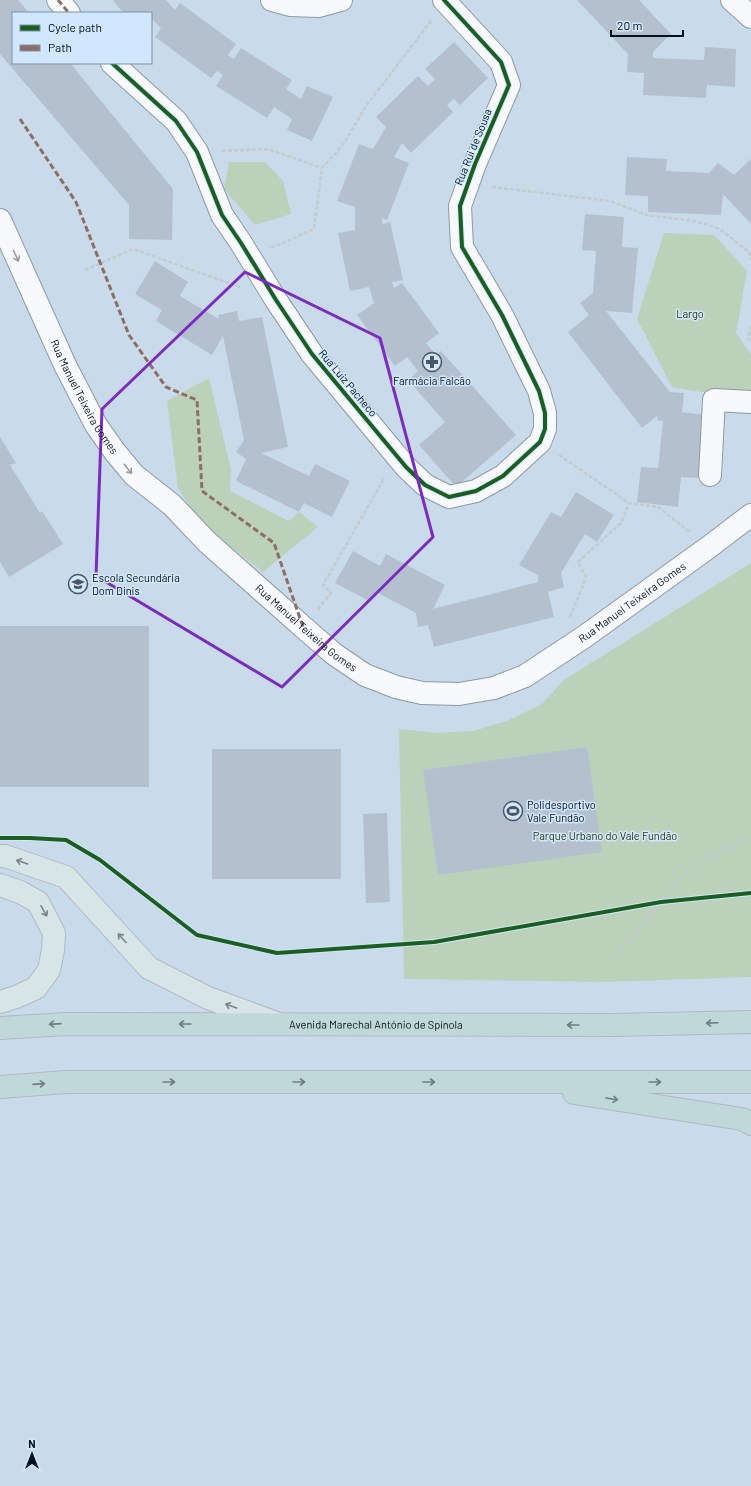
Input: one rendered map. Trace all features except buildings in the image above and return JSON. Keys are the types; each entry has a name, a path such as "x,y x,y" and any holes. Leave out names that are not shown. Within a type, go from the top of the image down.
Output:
{"highway":[{"name":"Avenida Marechal António de Spínola","path":"0,1028 66,1024 612,1025 751,1022"},
{"path":"0,1087 66,1082 751,1082"},
{"path":"504,1082 748,1121"}],"main road":[{"path":"0,856 6,856 66,877 149,968 208,998 280,1024"},
{"path":"0,885 20,892 38,902 54,933 53,950 49,970 36,988 0,1002"}],"street":[{"path":"58,0 68,12"},
{"path":"272,0 290,5 318,6 341,0"},
{"path":"732,0 751,17"},
{"name":"Rua Rui de Sousa","path":"444,1 502,62 509,84 474,164 460,206 462,247 502,315 539,391 545,413 545,429 540,442"},
{"name":"Rua Luiz Pacheco","path":"113,64 176,120 197,152 222,215 312,354 397,456 425,485 449,497 476,491 503,476 540,442"},
{"name":"Rua Manuel Teixeira Gomes","path":"0,220 65,365 96,425 114,452 134,475 172,505 207,542 302,628 334,654 365,675 396,687 422,693 459,694 494,688 525,676 584,638 751,515"},
{"path":"710,475 714,400 751,402"}],"path":[{"path":"250,257 314,229 322,168 343,145 366,106 444,1"},
{"path":"197,152 268,148 322,168"},
{"path":"468,184 610,201 647,215 694,221 720,229 749,252 751,260"},
{"path":"85,270 133,249 276,300"},
{"path":"751,326 748,338 751,342"},
{"path":"540,442 629,503 658,507 709,547"},
{"path":"302,628 331,593 323,586 341,551 397,456"},
{"path":"584,638 568,620 586,578 578,562 621,524 629,503"},
{"path":"615,958 694,865 751,836"},
{"path":"653,903 668,901"}],"highlighted area":[{"path":"245,272 380,338 433,537 282,687 96,576 102,409"}],"green space":[{"path":"229,162 265,162 283,181 291,214 255,225 224,189"},
{"name":"Largo","path":"664,233 714,235 747,271 736,333 751,355 751,391 701,392 672,387 637,319"},
{"path":"209,378 231,470 230,491 289,521 299,512 318,527 263,572 200,523 178,488 167,401"},
{"name":"Parque Urbano do Vale Fundão","path":"751,563 751,977 606,982 404,979 399,729 438,733 473,731 507,721 542,704 564,680"}],"marked path":[{"path":"58,0 68,12"},
{"path":"20,119 76,202 129,335 166,387 197,400 202,491 274,543 303,627"}],"cycle path":[{"path":"113,64 176,121 197,152 222,215 312,354 406,467 425,485 449,497 476,491 503,476 540,442 545,429 545,413 539,391 502,315 462,247 460,206 475,164 509,85 501,62 444,0"},
{"path":"0,838 66,840 100,860 197,935 277,953 434,942 661,902 751,893"}],"place":[{"name":"Farmácia Falcão","path":"432,362"},
{"name":"Escola Secundária Dom Dinis","path":"78,584"},
{"name":"Polidesportivo Vale Fundão","path":"513,811"}]}
